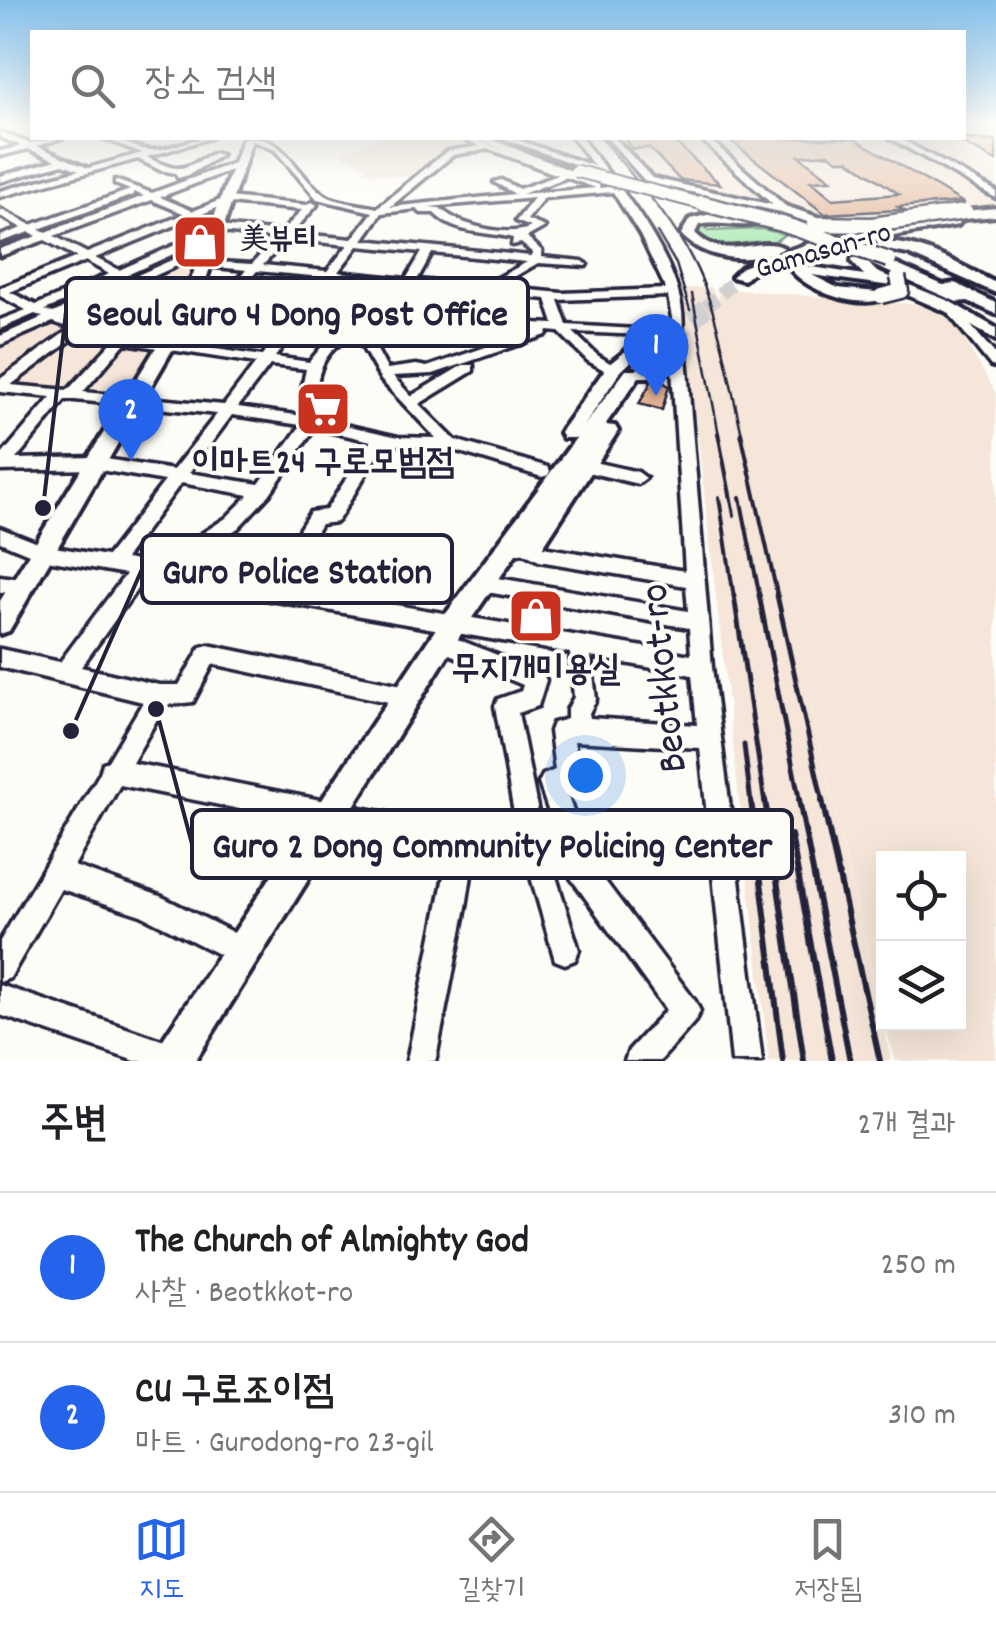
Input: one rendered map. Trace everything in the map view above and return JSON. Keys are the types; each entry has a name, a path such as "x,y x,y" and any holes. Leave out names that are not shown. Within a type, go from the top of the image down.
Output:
{"main road":[{"path":"0,623 10,585 41,552 190,303 228,200 232,174"},
{"path":"572,174 818,235 996,312"},
{"path":"572,174 756,222 875,262 897,282 957,312"},
{"path":"717,207 816,224 852,226 964,212 993,214"},
{"path":"754,252 786,236 785,210 832,228 873,232 996,289"},
{"name":"Gamasan-ro","path":"897,282 799,270 739,277 767,261 873,232 993,214"},
{"path":"756,222 715,217 694,222 688,234 696,242 727,252 754,252 873,232"},
{"path":"873,232 804,259 798,270 821,287 881,296 901,290 897,282"},
{"path":"934,261 900,249 875,248 860,254 996,334"},
{"path":"509,550 496,535 542,471 655,340"},
{"path":"174,1060 448,632 509,550 629,373 651,363 677,370"},
{"path":"509,550 534,542 585,466 629,373"}],"street":[{"path":"0,194 73,174"},
{"path":"0,204 96,174"},
{"path":"0,239 182,174"},
{"path":"0,253 152,196 191,174"},
{"path":"299,174 320,198 385,211 436,210 451,223 518,238 536,249 537,258"},
{"path":"111,564 355,242 428,174"},
{"path":"498,182 518,192 572,174 614,191"},
{"name":"Beotkkot-ro","path":"605,174 656,252 682,325 676,342 677,370 694,580 747,1061"},
{"path":"643,174 649,180 785,210"},
{"path":"744,174 785,210"},
{"path":"958,174 996,195"},
{"path":"118,182 194,214 211,242 253,268 552,296 673,296 655,340"},
{"path":"385,211 444,202 537,200 614,191"},
{"path":"218,306 320,198"},
{"path":"0,292 228,200 309,208"},
{"path":"510,256 518,238 540,227 520,221 537,200"},
{"path":"0,213 140,285 190,303 299,314 366,327"},
{"path":"110,213 177,248 211,242"},
{"path":"0,325 177,248 284,234 582,264"},
{"path":"0,341 140,285 211,242"},
{"path":"386,323 428,249"},
{"path":"415,324 437,319 537,258"},
{"path":"1,465 119,338 140,285"},
{"path":"0,292 49,319 78,329 165,348 313,366"},
{"path":"552,296 560,330 585,355 629,373"},
{"path":"957,312 996,363"},
{"path":"64,673 149,570 232,523 263,491 311,422 306,394 313,366 336,340 386,323 487,331 510,326 637,329 655,340 677,370"},
{"path":"366,327 366,348 450,444"},
{"path":"0,387 78,329"},
{"path":"384,373 416,368 428,371 560,330"},
{"path":"655,340 676,342"},
{"path":"411,402 468,368"},
{"path":"0,387 311,422 380,438 450,444 542,471"},
{"path":"271,592 316,516 330,517 380,438"},
{"path":"1,465 94,463 263,491"},
{"path":"585,466 596,472 638,478"},
{"path":"0,535 41,552 271,592 448,632 580,644 702,667"},
{"path":"509,550 694,580"},
{"path":"481,584 698,621"},
{"path":"448,632 535,680 530,698 506,706 532,839 565,950"},
{"path":"579,729 578,710 585,700 580,644"},
{"path":"0,658 159,695 185,695 208,654 407,696"},
{"path":"0,968 159,695"},
{"path":"640,1061 685,1011 580,870 552,783 568,779 561,731 710,737"},
{"path":"111,772 494,847 532,839"},
{"path":"421,1058 454,907 462,841"},
{"path":"53,874 102,884 163,910 242,952"},
{"path":"0,1000 174,1060"}],"shaded area":[{"path":"374,174 419,174 413,178"},
{"path":"635,174 996,174 996,208 841,222"},
{"path":"192,255 191,303 132,398 0,388 0,341"},
{"path":"711,287 721,304 716,288 933,306 943,311 961,334 996,393 996,1061 896,1061 886,1031 966,1031 966,851 876,851 876,992 768,511 876,994 876,1031 884,1031 891,1061 769,1061 681,289"}],"green space":[{"path":"700,222 708,231 762,229 785,234 764,246 728,247 693,236"}],"building":[{"path":"674,174 709,174 720,184 680,180"},
{"path":"773,174 822,174 831,180 811,181 833,199 899,194 868,174 914,174 962,202 898,207 903,210 825,214"},
{"path":"657,378 669,386 662,410 639,404"}],"tunnel":[{"path":"706,307 739,277"},
{"path":"632,374 709,305"}],"railway":[{"path":"630,174 663,214 694,263 717,324 742,435"},
{"path":"657,232 676,264 690,310"},
{"path":"692,294 719,435"},
{"path":"718,433 734,515"},
{"path":"741,433 778,598"},
{"path":"719,497 734,598"},
{"path":"740,497 760,598"},
{"path":"734,595 765,803"},
{"path":"759,595 800,803"},
{"path":"777,595 823,803"},
{"path":"744,745 751,803"},
{"path":"751,800 783,1061"},
{"path":"765,800 804,1061"},
{"path":"799,800 850,1061"},
{"path":"822,800 880,1061"},
{"path":"791,835 832,1061"}],"place":[{"name":"美뷰티","path":"200,242"},
{"name":"The Church of Almighty God","path":"656,396"},
{"name":"이마트24 구로모범점","path":"323,409"},
{"name":"CU 구로조이점","path":"131,461"},
{"name":"Seoul Guro 4 Dong Post Office","path":"43,508"},
{"name":"무지개미용실","path":"536,616"},
{"name":"Guro 2 Dong Community Policing Center","path":"156,709"},
{"name":"Guro Police Station","path":"71,731"}]}
